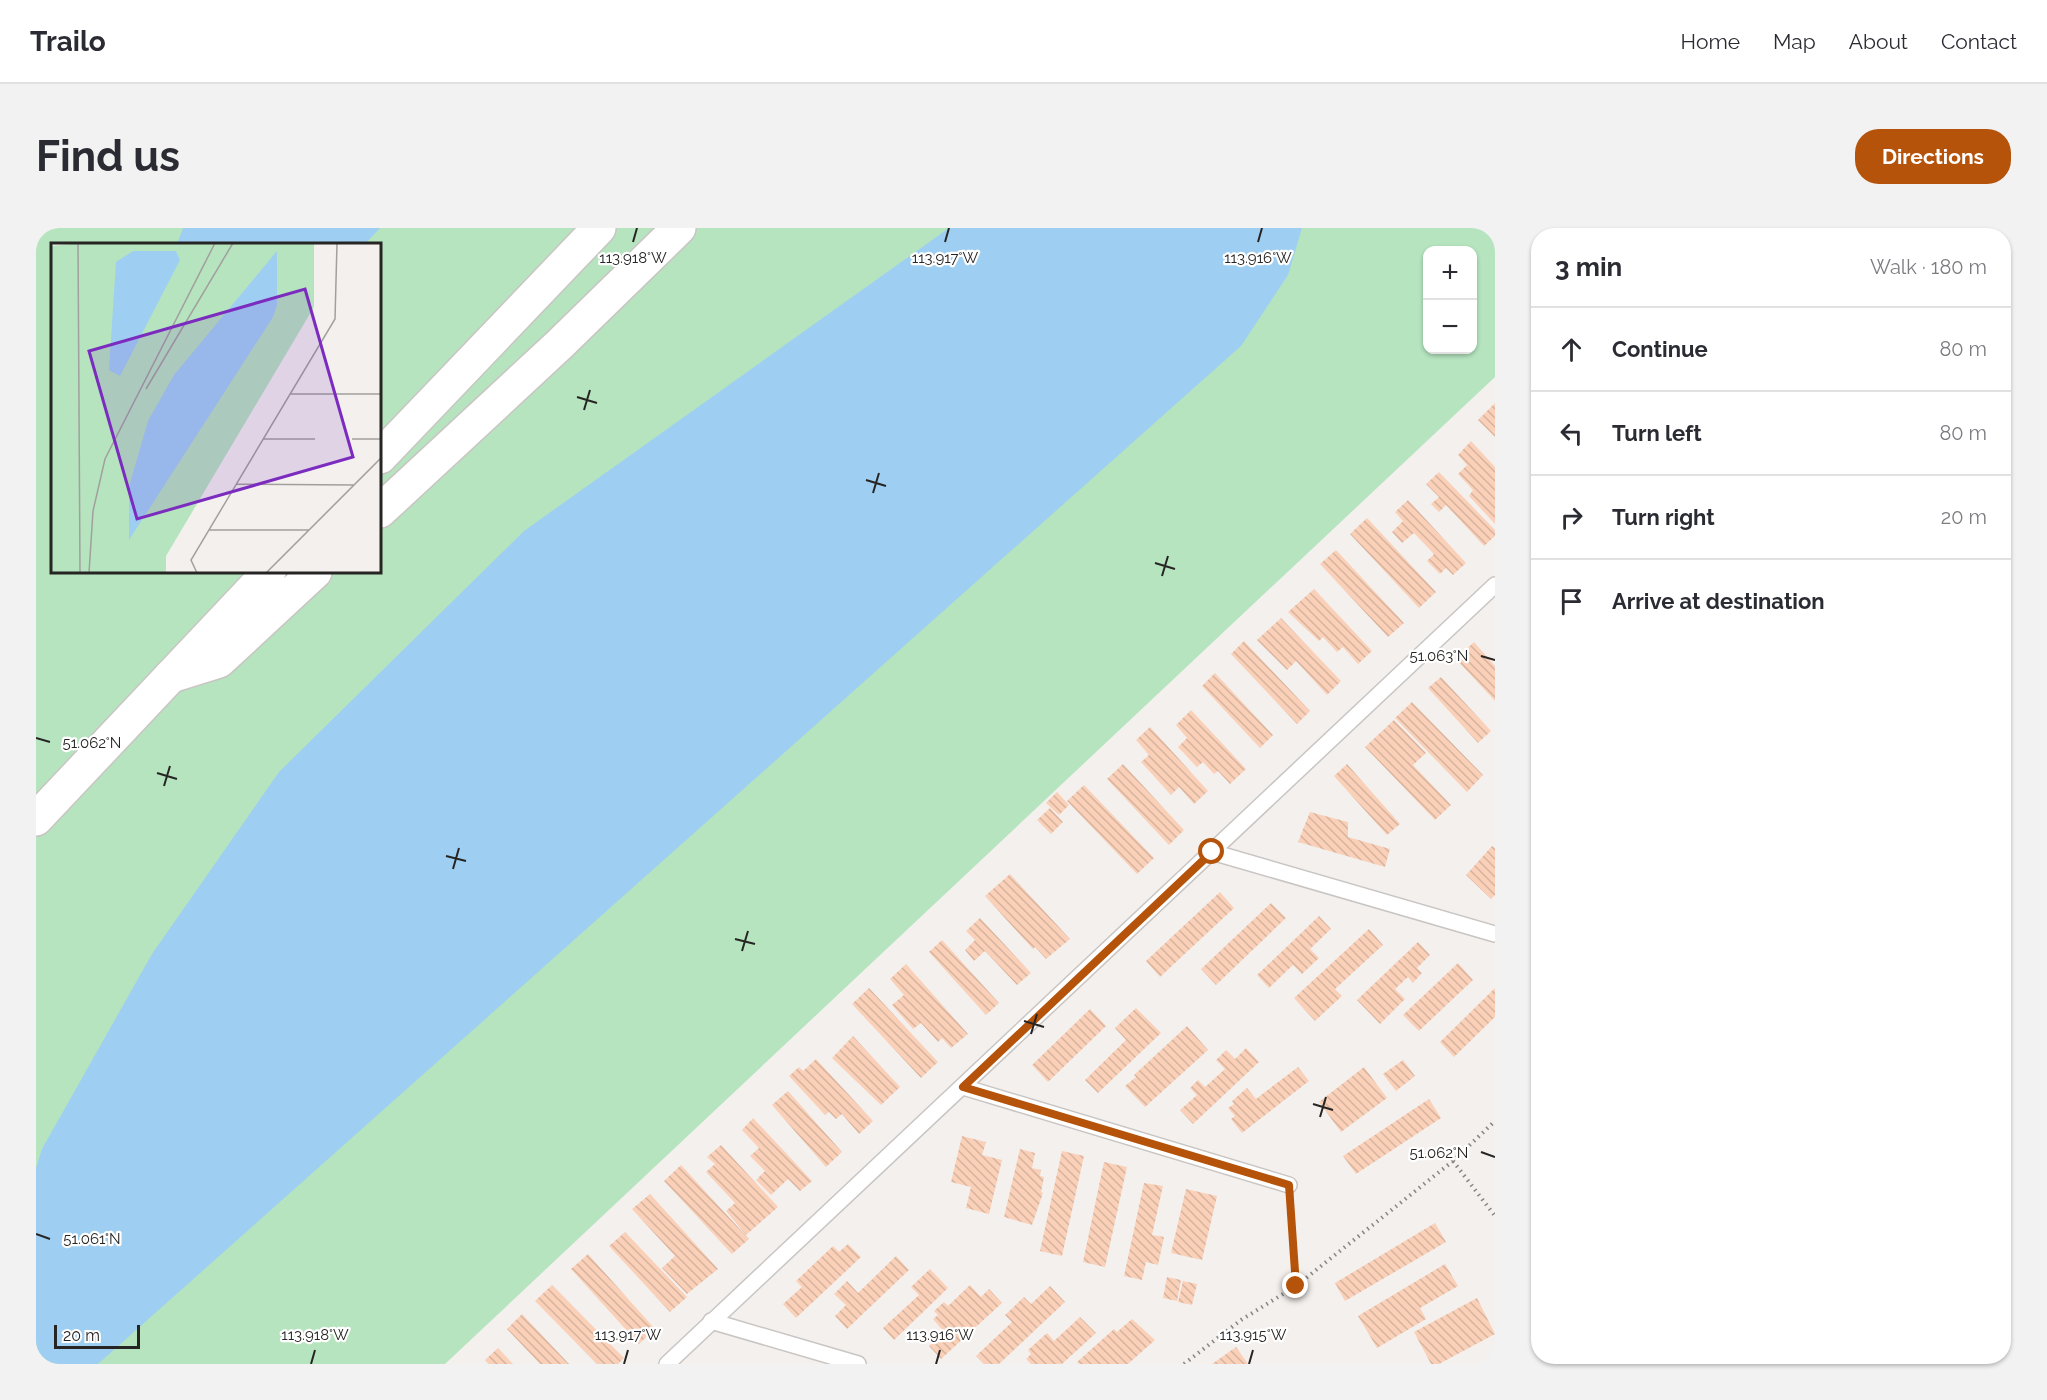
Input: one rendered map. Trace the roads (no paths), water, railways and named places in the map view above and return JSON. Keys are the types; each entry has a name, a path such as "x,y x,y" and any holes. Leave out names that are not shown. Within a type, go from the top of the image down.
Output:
{"highway":[{"path":"381,456 599,228"},
{"path":"381,510 560,344 679,228"},
{"path":"36,819 166,678 268,573"},
{"path":"166,678 219,661 314,573"}],"lane":[{"path":"667,1364 1495,585"},
{"path":"1212,852 1495,934"},
{"path":"963,1087 1289,1185"},
{"path":"711,1321 858,1364"}],"water":[{"path":"183,228 380,228 366,243 177,243"},
{"path":"949,228 1302,228 1288,275 1241,346 98,1364 36,1364 36,1168 42,1149 152,954 279,772 524,531"}]}
